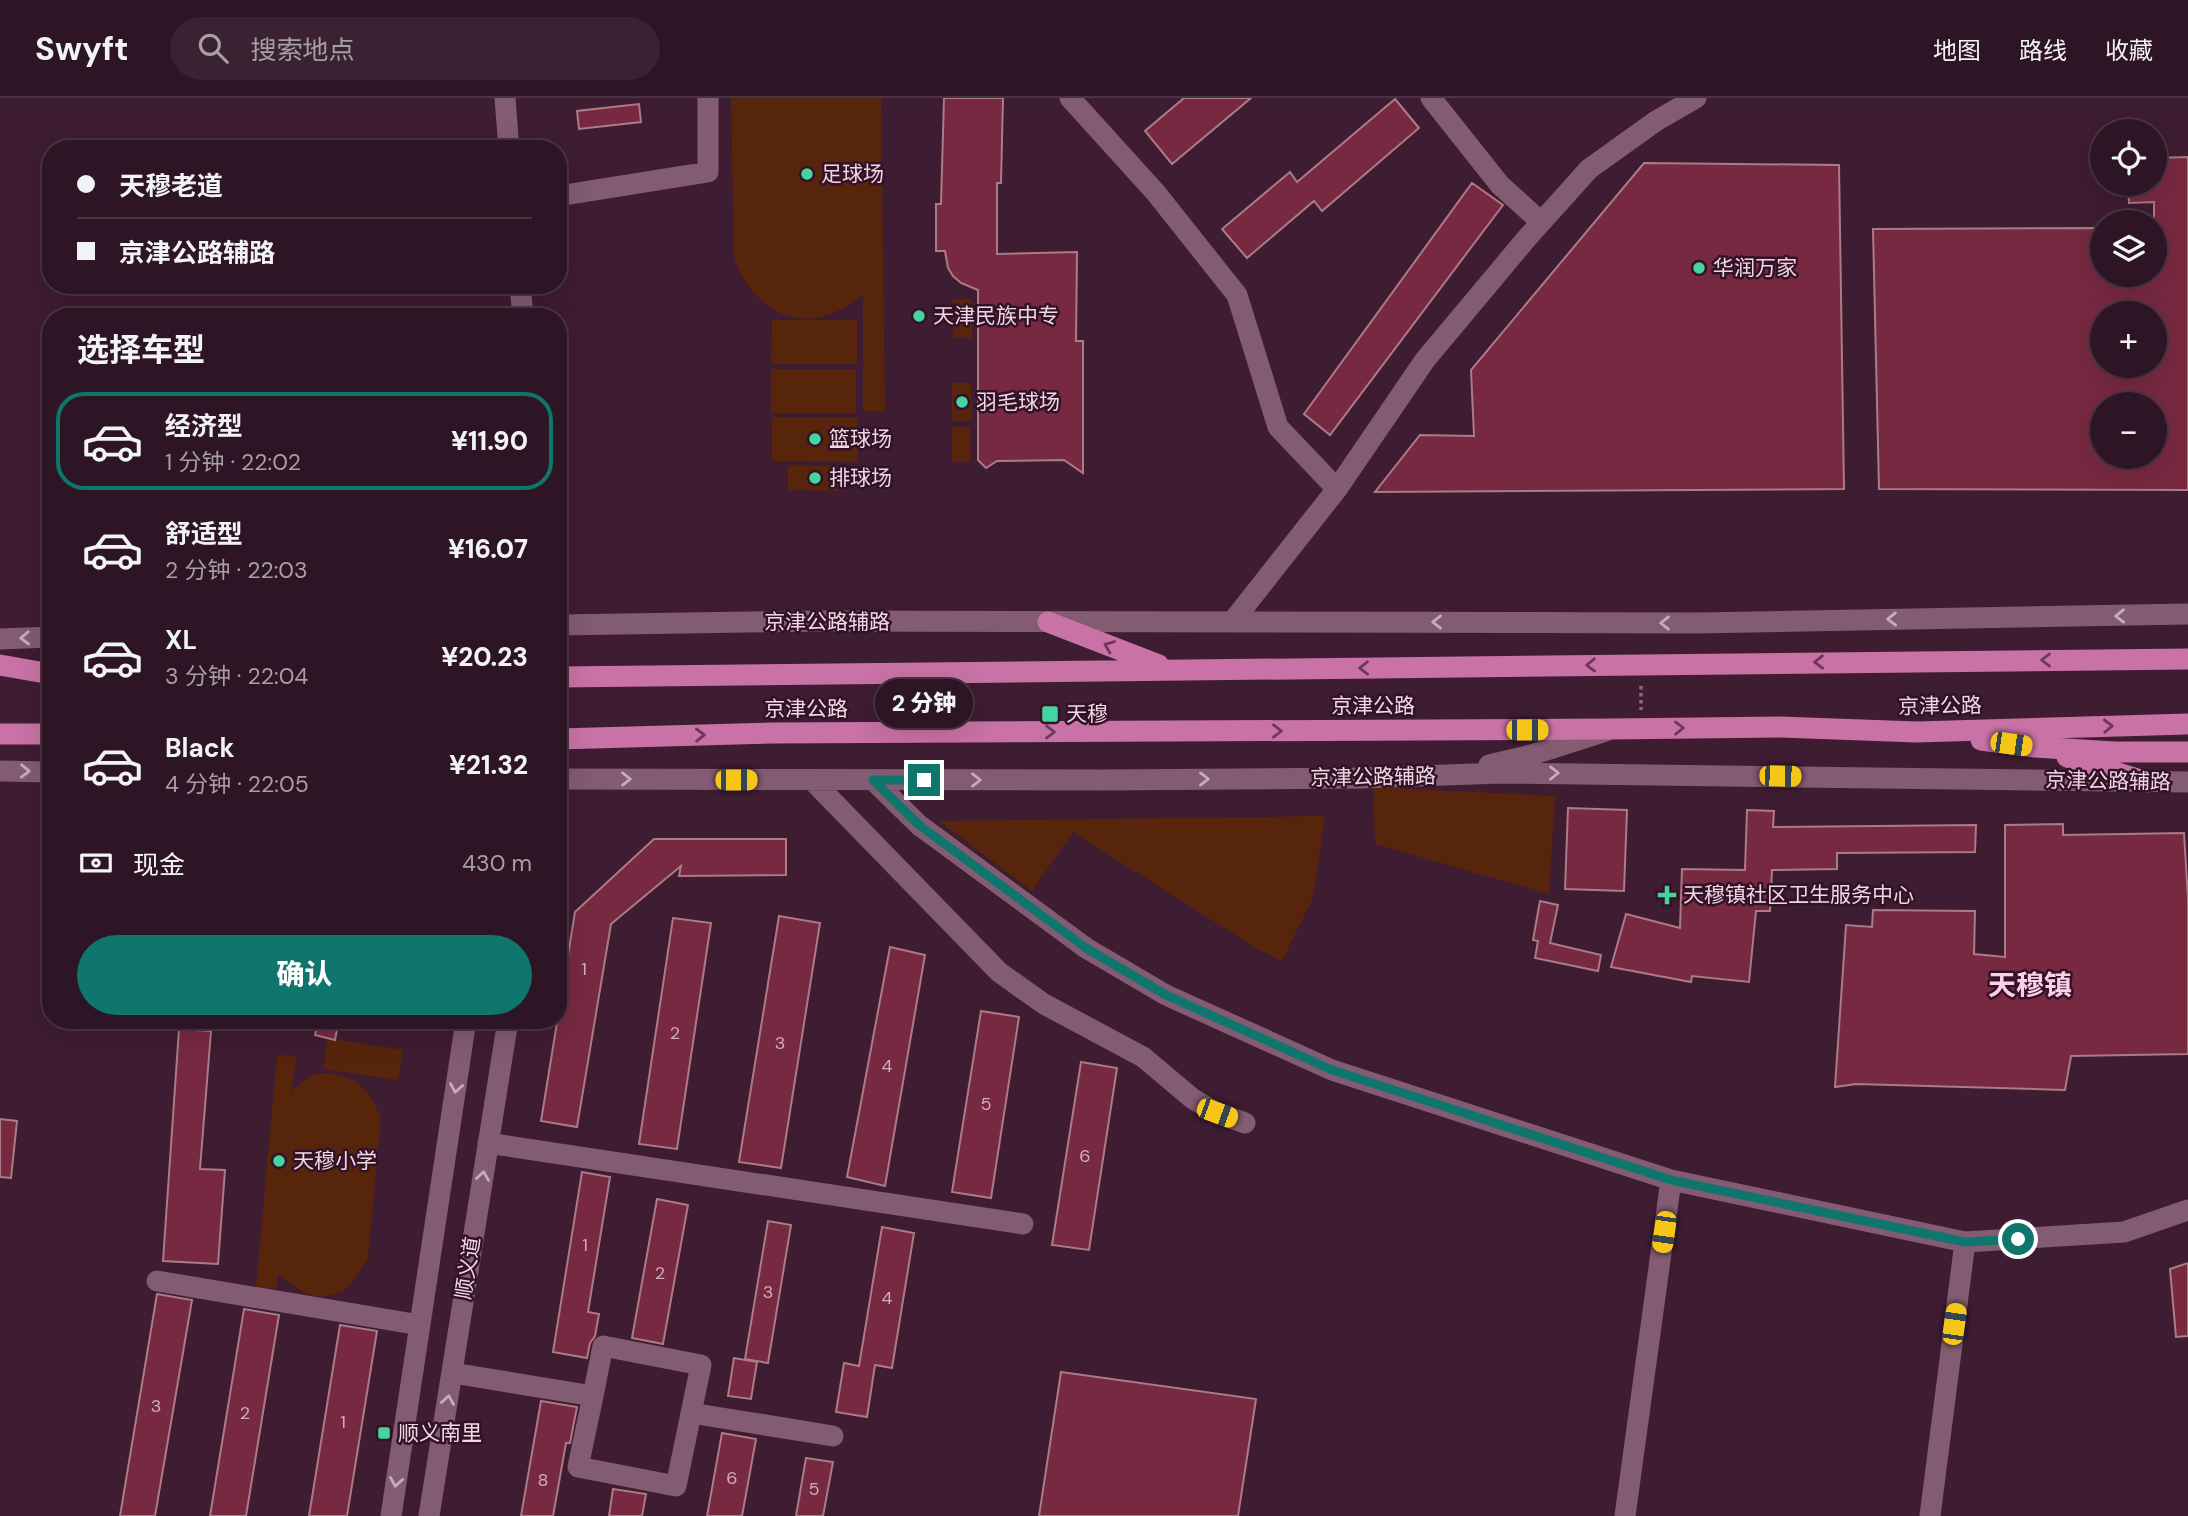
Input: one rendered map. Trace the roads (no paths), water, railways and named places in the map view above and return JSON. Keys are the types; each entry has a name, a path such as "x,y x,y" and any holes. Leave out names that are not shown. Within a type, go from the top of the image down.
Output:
{"highway":[{"path":"1048,622 1170,670"},
{"name":"京津公路","path":"567,677 2188,659"},
{"path":"0,665 42,673"},
{"path":"0,677 42,675"},
{"name":"京津公路","path":"567,738 773,733 1780,727 1917,732 2188,724"},
{"path":"1917,732 2035,747 2114,752 2188,752"},
{"path":"0,734 42,734"},
{"path":"2035,747 2147,782"}],"street":[{"path":"505,98 508,140"},
{"path":"567,195 708,172 708,98"},
{"path":"1070,98 1156,193 1237,295 1278,427 1337,489"},
{"path":"1432,98 1500,185 1541,222"},
{"path":"1233,621 1337,489 1425,360 1541,222 1589,169 1656,121 1696,98"},
{"name":"京津公路辅路","path":"567,625 820,621 1698,623 2188,614"},
{"path":"0,639 42,637"},
{"path":"1421,776 1531,755 1611,729"},
{"path":"0,771 42,772"},
{"name":"京津公路辅路","path":"567,779 873,780 1564,773 2188,782"},
{"path":"812,780 999,972 1052,1009 1143,1058 1193,1100 1217,1113 1245,1123"},
{"path":"873,780 919,825 1086,948 1166,995 1332,1070 1671,1180 1965,1242 2124,1233 2188,1210"},
{"name":"顺义道","path":"391,1516 465,1029"},
{"name":"顺义道","path":"429,1516 507,1029"},
{"path":"488,1143 1023,1224"},
{"path":"1625,1516 1671,1180"},
{"path":"1930,1516 1965,1242"},
{"path":"157,1281 421,1319 460,1318"},
{"path":"603,1346 701,1365 676,1486 578,1466 593,1396 603,1346"},
{"path":"453,1373 593,1396"},
{"path":"691,1413 833,1436"}],"place":[{"name":"足球场","path":"807,174"},
{"name":"华润万家","path":"1699,268"},
{"name":"天津民族中专","path":"919,316"},
{"name":"羽毛球场","path":"962,402"},
{"name":"篮球场","path":"815,439"},
{"name":"排球场","path":"815,478"},
{"name":"天穆","path":"1050,714"},
{"name":"天穆镇社区卫生服务中心","path":"1667,895"},
{"name":"天穆小学","path":"279,1161"},
{"name":"顺义南里","path":"384,1433"}],"district":[{"name":"天穆镇","path":"2030,985"}]}
